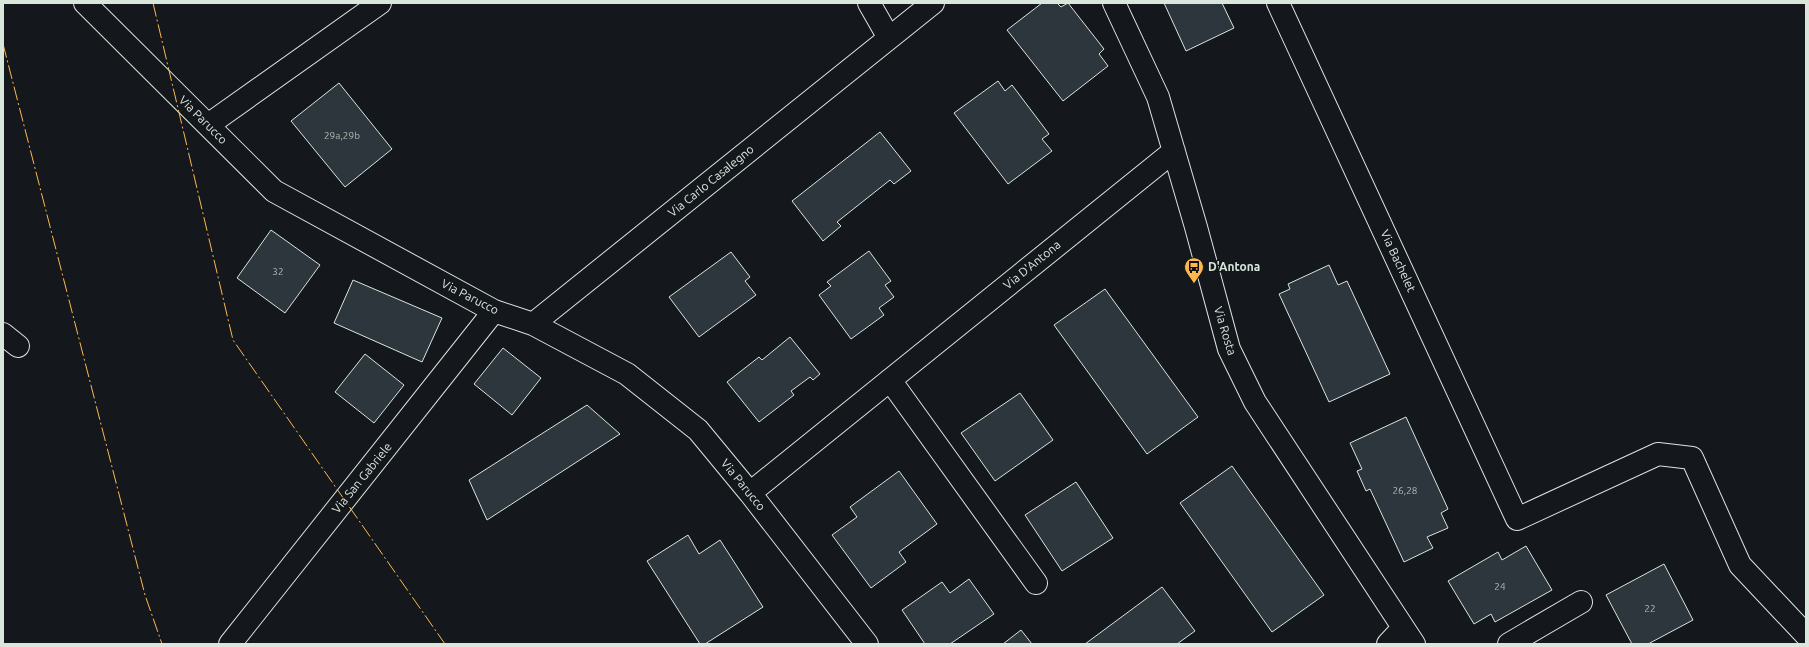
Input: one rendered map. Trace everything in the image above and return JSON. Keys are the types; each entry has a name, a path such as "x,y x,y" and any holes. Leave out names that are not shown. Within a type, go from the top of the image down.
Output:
{"street":[{"name":"Via Parucco","path":"85,3 274,190 494,312 533,324 627,374 698,430 750,493 867,644"},
{"path":"208,125 380,3"},
{"path":"869,3 889,38"},
{"name":"Via Carlo Casalegno","path":"533,324 932,3"},
{"name":"Via Rosta","path":"1114,3 1158,97 1228,349 1256,402 1409,636 1388,644"},
{"name":"Via Bachelet","path":"1278,3 1518,519 1658,454 1692,458 1740,565 1806,635"},
{"name":"Via D'Antona","path":"750,493 1174,151"},
{"name":"Via San Gabriele","path":"230,644 494,312"},
{"path":"890,380 1036,583"},
{"path":"1509,644 1581,602"}],"building":[{"path":"1042,3 1057,3 1061,7 1068,3 1104,49 1099,54 1108,66 1063,101 1007,30"},
{"path":"1164,3 1222,3 1234,28 1186,51"},
{"path":"998,81 1005,91 1012,85 1049,134 1042,139 1052,151 1008,184 954,113"},
{"path":"339,83 392,149 345,187 291,121"},
{"path":"880,132 911,171 894,184 890,180 837,222 841,226 823,241 792,201"},
{"path":"271,230 320,265 285,313 237,278"},
{"path":"869,251 891,281 885,285 894,297 879,308 884,315 851,339 819,295 831,286 827,282"},
{"path":"731,252 750,277 745,281 756,295 699,337 669,297"},
{"path":"1329,265 1338,285 1347,281 1390,374 1329,402 1279,294 1290,289 1288,284"},
{"path":"353,280 442,318 422,362 334,323"},
{"path":"1105,289 1198,417 1147,454 1054,325"},
{"path":"790,337 820,374 813,380 810,377 791,391 794,395 759,422 727,382 759,357 762,360"},
{"path":"503,348 541,378 512,415 474,384"},
{"path":"365,354 404,385 374,423 335,392"},
{"path":"1020,393 1053,440 995,481 961,433"},
{"path":"587,405 620,434 487,520 469,480"},
{"path":"1406,417 1448,509 1441,513 1448,528 1427,537 1433,548 1404,562 1370,489 1366,491 1357,471 1362,469 1350,443"},
{"path":"1232,466 1324,595 1272,632 1180,503"},
{"path":"899,471 937,524 899,552 906,562 871,588 832,535 857,517 850,507"},
{"path":"1076,482 1113,538 1062,571 1025,515"},
{"path":"688,535 699,554 720,540 763,607 705,644 700,644 647,561"},
{"path":"1526,546 1552,590 1495,622 1491,614 1474,624 1448,581 1498,552 1502,560"},
{"path":"1664,564 1693,620 1648,644 1632,644 1606,595"},
{"path":"969,579 994,614 950,644 925,644 902,610 942,582 950,593"},
{"path":"1162,587 1195,631 1177,644 1085,644"},
{"path":"1021,630 1032,644 1003,644"}],"power":[{"path":"153,3 233,340 445,644"},
{"path":"3,44 145,595 162,644"}],"place":[{"name":"D'Antona","path":"1194,284"}]}
